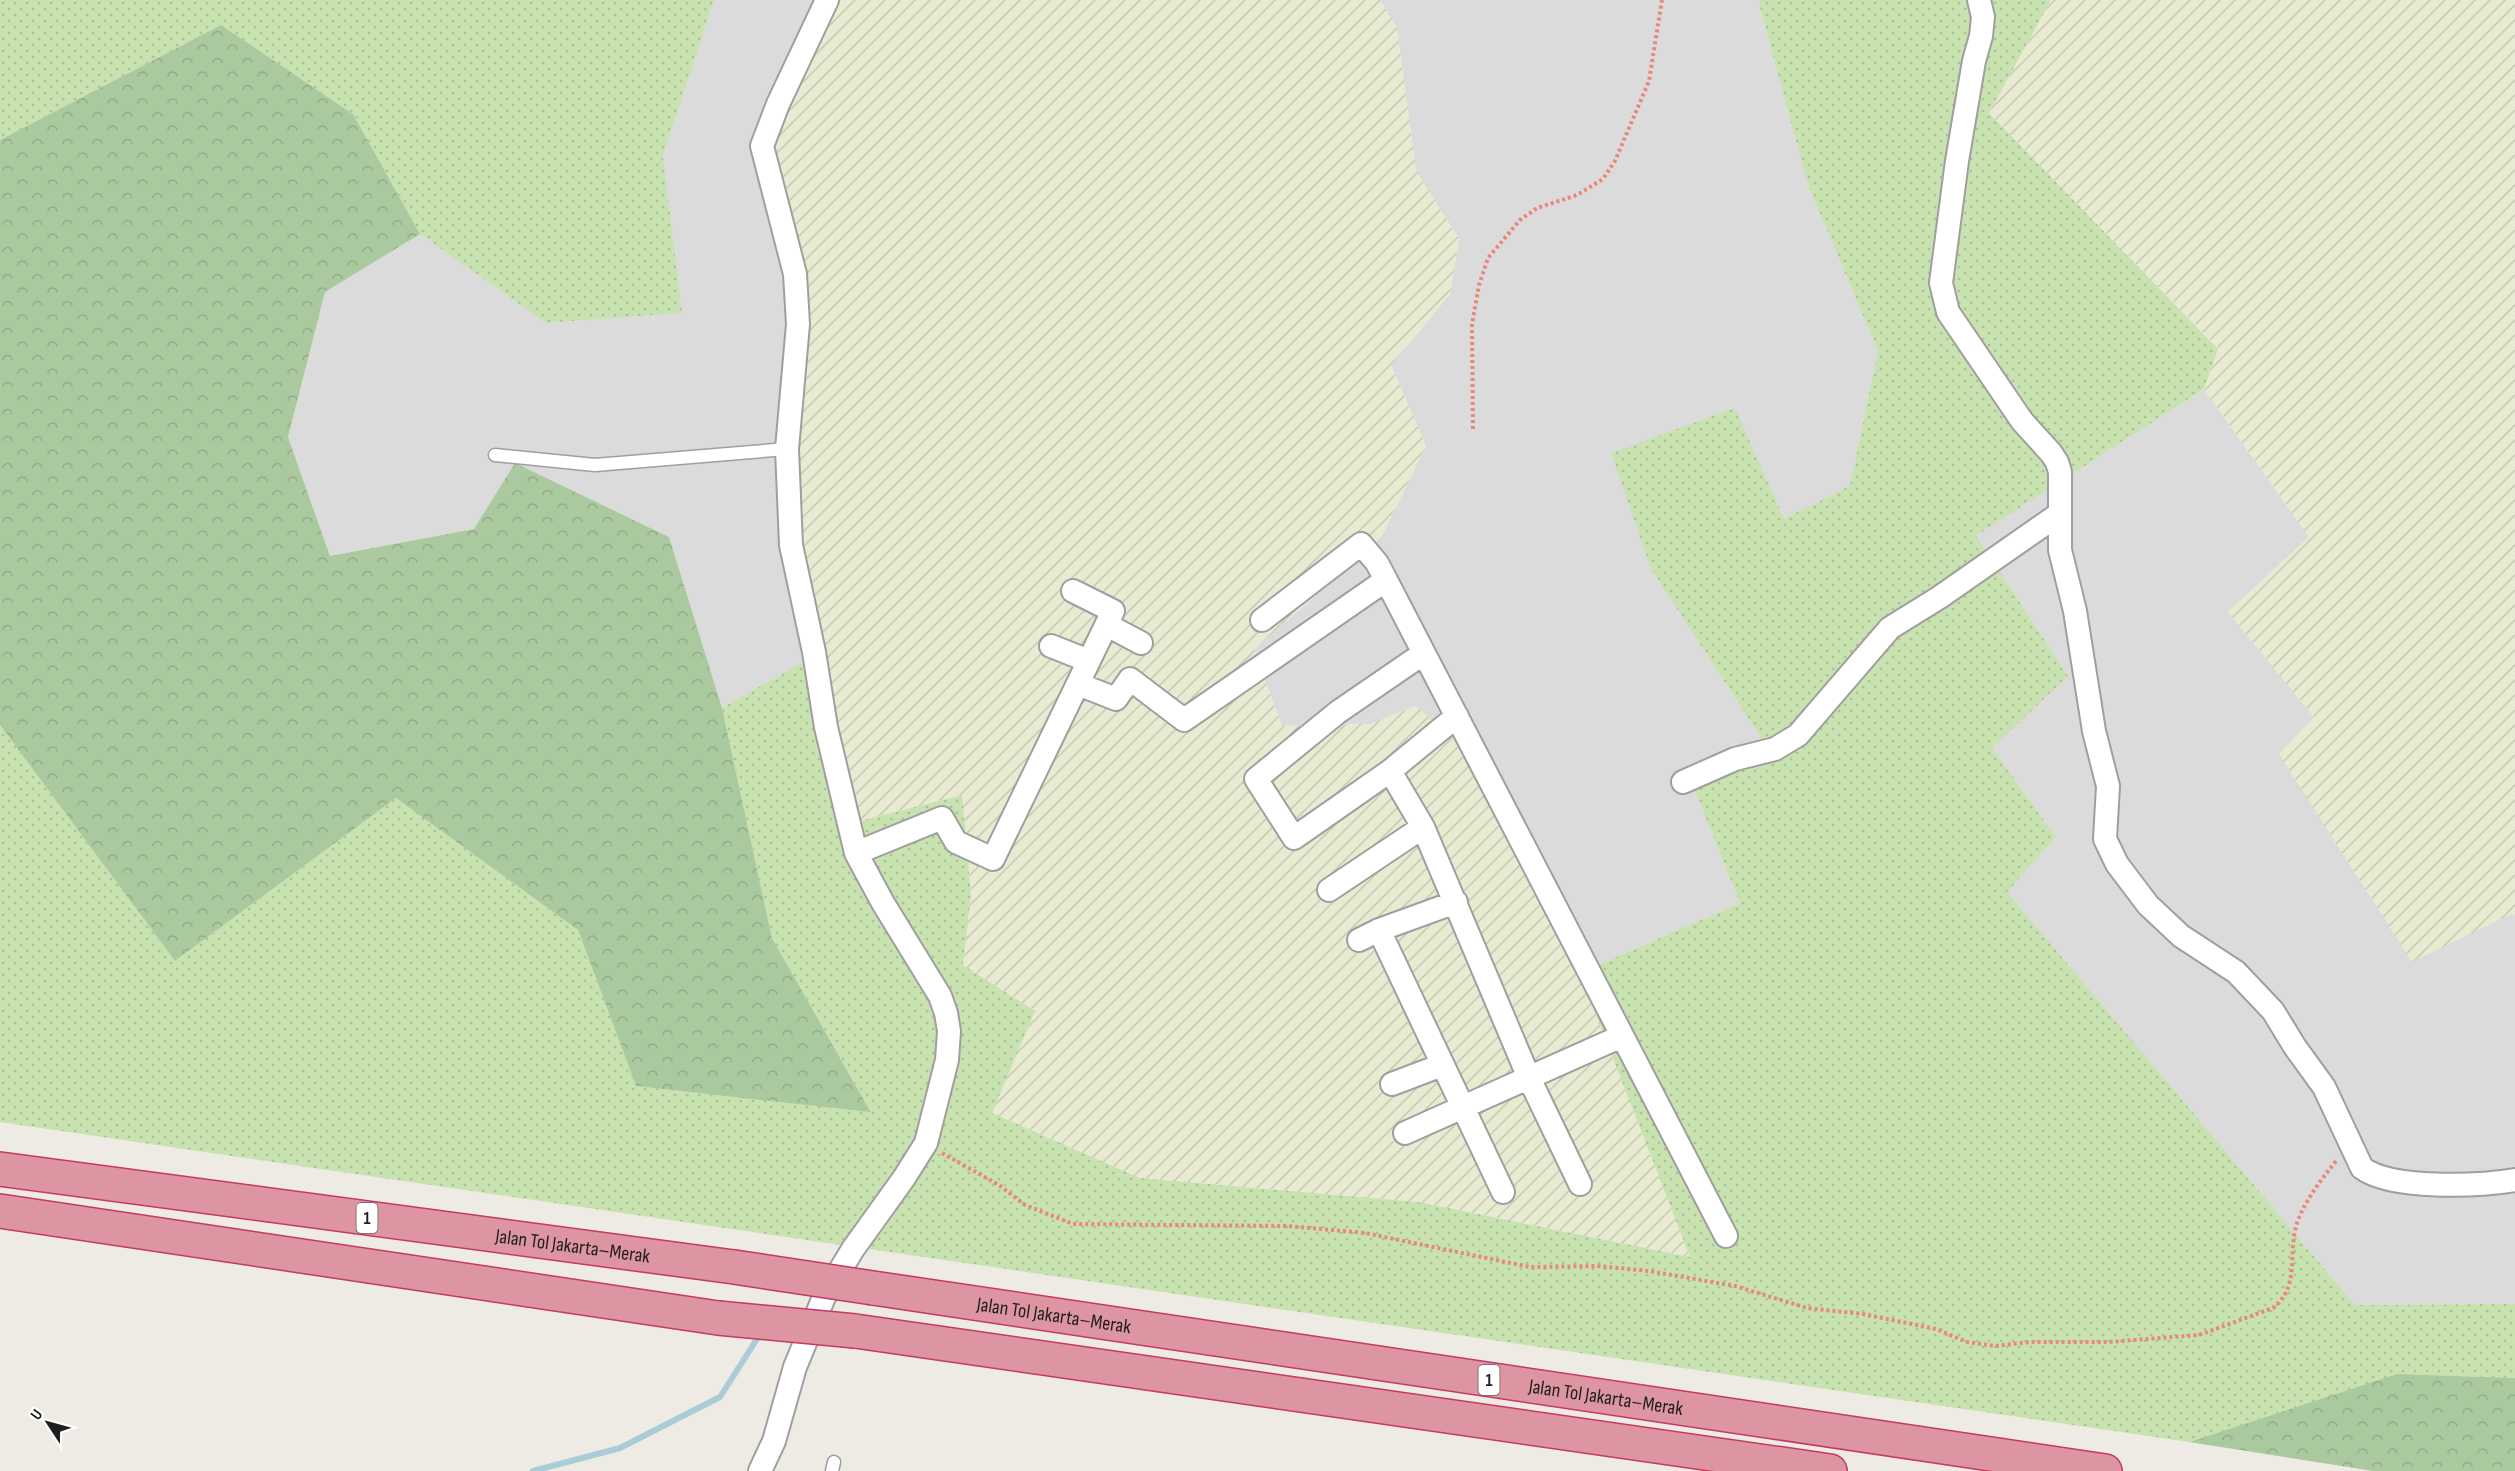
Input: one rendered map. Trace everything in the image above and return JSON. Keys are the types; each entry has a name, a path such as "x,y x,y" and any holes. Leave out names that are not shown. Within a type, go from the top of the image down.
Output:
{"highway":[{"name":"Jalan Tol Jakarta–Merak","path":"0,1169 734,1268 2105,1471"},
{"name":"Jalan Tol Jakarta–Merak","path":"0,1211 718,1318 855,1331 1830,1471"}],"street":[{"path":"760,1471 774,1441 795,1367 824,1297 853,1249 926,1143 946,1060 949,1031 940,996 883,903 856,853 826,727 791,545 787,449 798,324 795,274 762,146 778,104 827,0"},
{"path":"1979,0 1983,17 1981,36 1974,61 1957,161 1941,283 1948,312 2022,422 2057,462 2060,472 2060,550 2075,611 2094,731 2108,786 2105,839 2117,864 2148,905 2181,936 2236,972 2273,1011 2295,1047 2325,1087 2349,1144 2362,1168 2372,1176 2384,1180 2426,1184 2515,1180"},
{"path":"1683,782 1736,759 1775,749 1798,735 1890,628 1940,597 2059,514"},
{"path":"1262,620 1361,544 1377,562 1726,1236"},
{"path":"1078,684 1116,699 1130,679 1184,720 1386,580"},
{"path":"856,853 942,818 956,842 993,859 1113,611 1073,591"},
{"path":"1107,625 1141,643"},
{"path":"1051,645 1089,661"},
{"path":"1424,652 1338,712 1256,779 1294,838 1390,771 1456,716"},
{"path":"1390,771 1423,826 1529,1077 1580,1184"},
{"path":"1329,890 1423,826"},
{"path":"1456,902 1369,935 1442,1065 1503,1192"},
{"path":"1405,1132 1622,1036"},
{"path":"1392,1084 1442,1065"}],"lane":[{"path":"495,456 596,465 787,449"}],"path":[{"path":"1473,429 1472,324 1479,285 1488,258 1520,220 1537,208 1577,195 1603,179 1615,161 1649,81 1662,0"},
{"path":"926,1143 999,1185 1025,1205 1073,1224 1288,1226 1365,1233 1530,1268 1597,1266 1649,1271 1735,1286 1807,1308 1863,1314 1936,1329 1967,1342 1995,1346 2030,1342 2108,1342 2199,1335 2273,1308 2282,1301 2291,1286 2291,1261 2297,1221 2312,1191 2349,1144"}],"shaded area":[{"path":"714,0 827,0 807,323 808,659 722,708 669,537 515,464 474,529 330,556 288,437 325,292 420,234 546,323 681,313 663,156"},
{"path":"1380,0 1758,0 1808,185 1878,351 1850,487 1784,519 1651,569 1767,747 1695,791 1740,903 1580,973 1416,706 1370,724 1282,726 1254,649 1380,540 1426,446 1391,365 1450,294 1459,239 1416,171 1397,29"},
{"path":"2204,389 2309,537 2228,612 2315,718 2280,754 2515,915 2515,1304 2355,1305 2006,892 2056,837 1992,748 1976,536"}],"green space":[{"path":"0,0 714,0 663,156 682,313 546,323 420,234 353,114 221,25 0,140"},
{"path":"827,0 1380,0 1397,28 1416,171 1459,239 1450,294 1391,365 1426,446 1380,540 1254,649 1282,726 1370,724 1416,706 1509,789 1690,1257 1418,1202 1140,1178 992,1113 1035,1011 963,965 971,895 962,795 839,826 792,484 807,323 756,146"},
{"path":"1758,0 2051,0 1989,113 2218,349 2204,389 1976,536 2068,676 1992,748 2056,837 2007,892 2355,1305 2515,1304 2515,1378 2397,1374 2189,1442 0,1122 0,725 175,961 396,798 578,930 636,1086 871,1111 772,938 722,708 808,659 840,826 962,795 971,895 963,965 1035,1011 992,1113 1140,1178 1418,1202 1690,1257 1580,973 1740,903 1695,791 1767,747 1651,569 1611,453 1735,408 1784,519 1850,486 1878,351 1808,185"},
{"path":"2051,0 2515,0 2515,915 2513,913 2412,962 2279,754 2314,717 2228,612 2309,537 2204,389 2218,348 1989,113"},
{"path":"221,25 353,114 420,234 325,292 288,437 330,556 474,529 515,463 669,537 722,708 772,938 871,1112 636,1086 578,930 396,798 175,961 0,725 0,140"},
{"path":"2397,1374 2515,1378 2515,1471 2373,1471 2189,1442"}],"waterway":[{"path":"533,1471 620,1448 720,1397 762,1331"}]}
